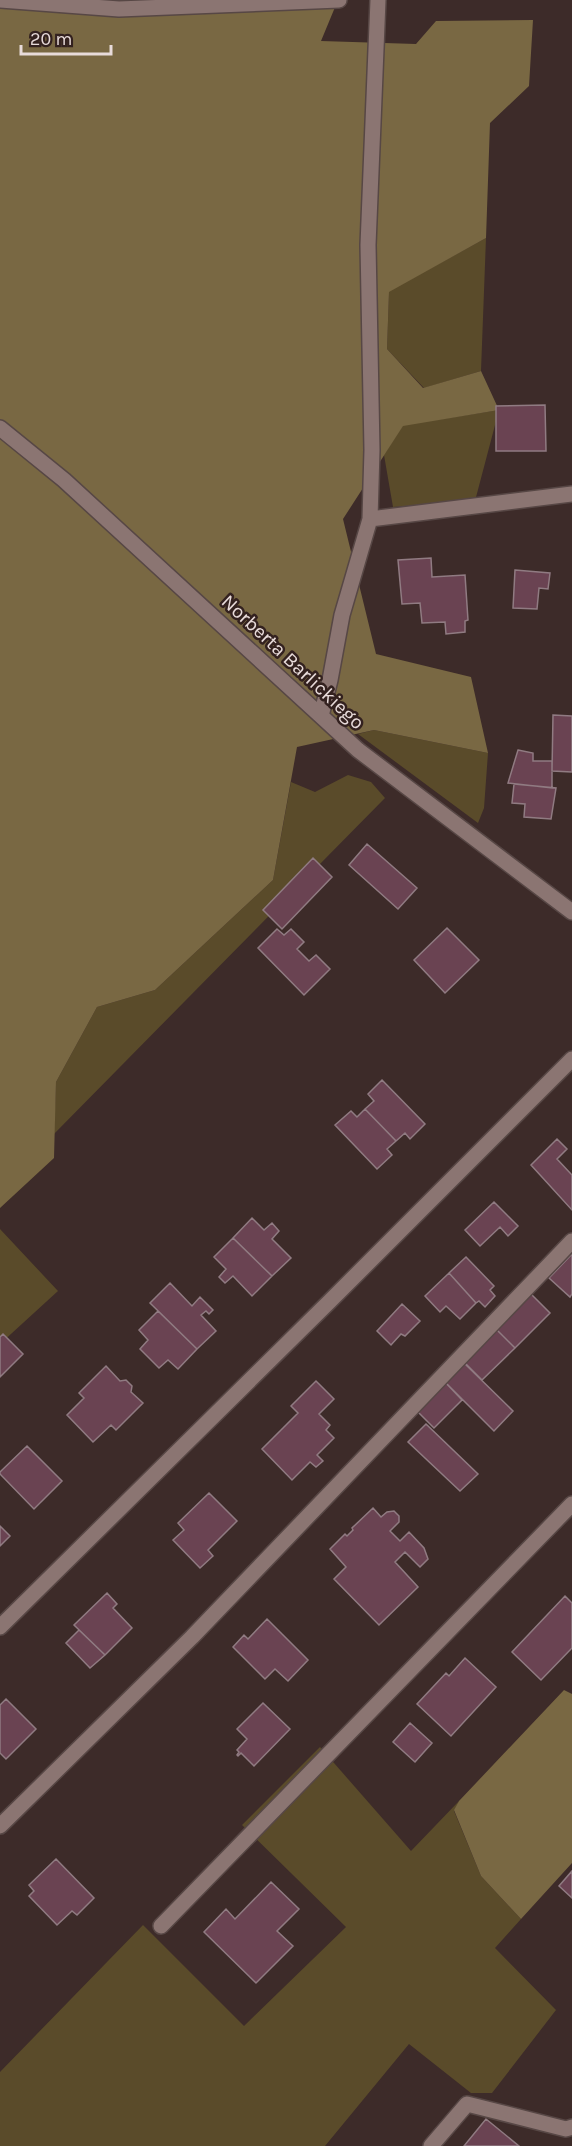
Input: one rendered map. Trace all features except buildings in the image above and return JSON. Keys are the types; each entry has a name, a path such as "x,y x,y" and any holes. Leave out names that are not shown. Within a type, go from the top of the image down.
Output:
{"street":[{"path":"0,0 119,9 339,0"},
{"path":"321,716 342,615 370,519 372,450 369,246 378,0"},
{"name":"Norberta Barlickiego","path":"0,428 64,480 358,750 572,912"},
{"path":"370,519 572,494"},
{"path":"0,1627 572,1059"},
{"path":"0,1826 192,1637 572,1241"},
{"path":"161,1926 572,1504"},
{"path":"431,2146 467,2104 566,2129 572,2127"}],"shaded area":[{"path":"0,0 338,0 321,41 416,44 436,21 533,20 529,86 490,123 486,238 389,292 387,349 423,388 481,371 499,410 403,426 343,519 376,654 471,677 488,753 374,730 297,747 273,880 155,990 97,1007 56,1082 54,1158 0,1208"},
{"path":"486,238 481,371 424,388 387,349 389,291"},
{"path":"499,410 475,501 393,507 384,455 403,425"},
{"path":"374,730 488,753 484,808 478,823 358,734"},
{"path":"348,775 371,782 385,798 54,1134 56,1082 97,1007 155,990 273,880 291,782 315,792"},
{"path":"0,1229 58,1291 0,1344"},
{"path":"564,1690 572,1694 572,1863 521,1919 481,1876 454,1810 459,1801"},
{"path":"320,1747 411,1851 459,1801 454,1811 481,1876 521,1919 495,1948 556,2010 492,2093 471,2093 409,2044 325,2146 0,2146 0,2072 143,1925 244,2026 346,1927 242,1825"}]}
